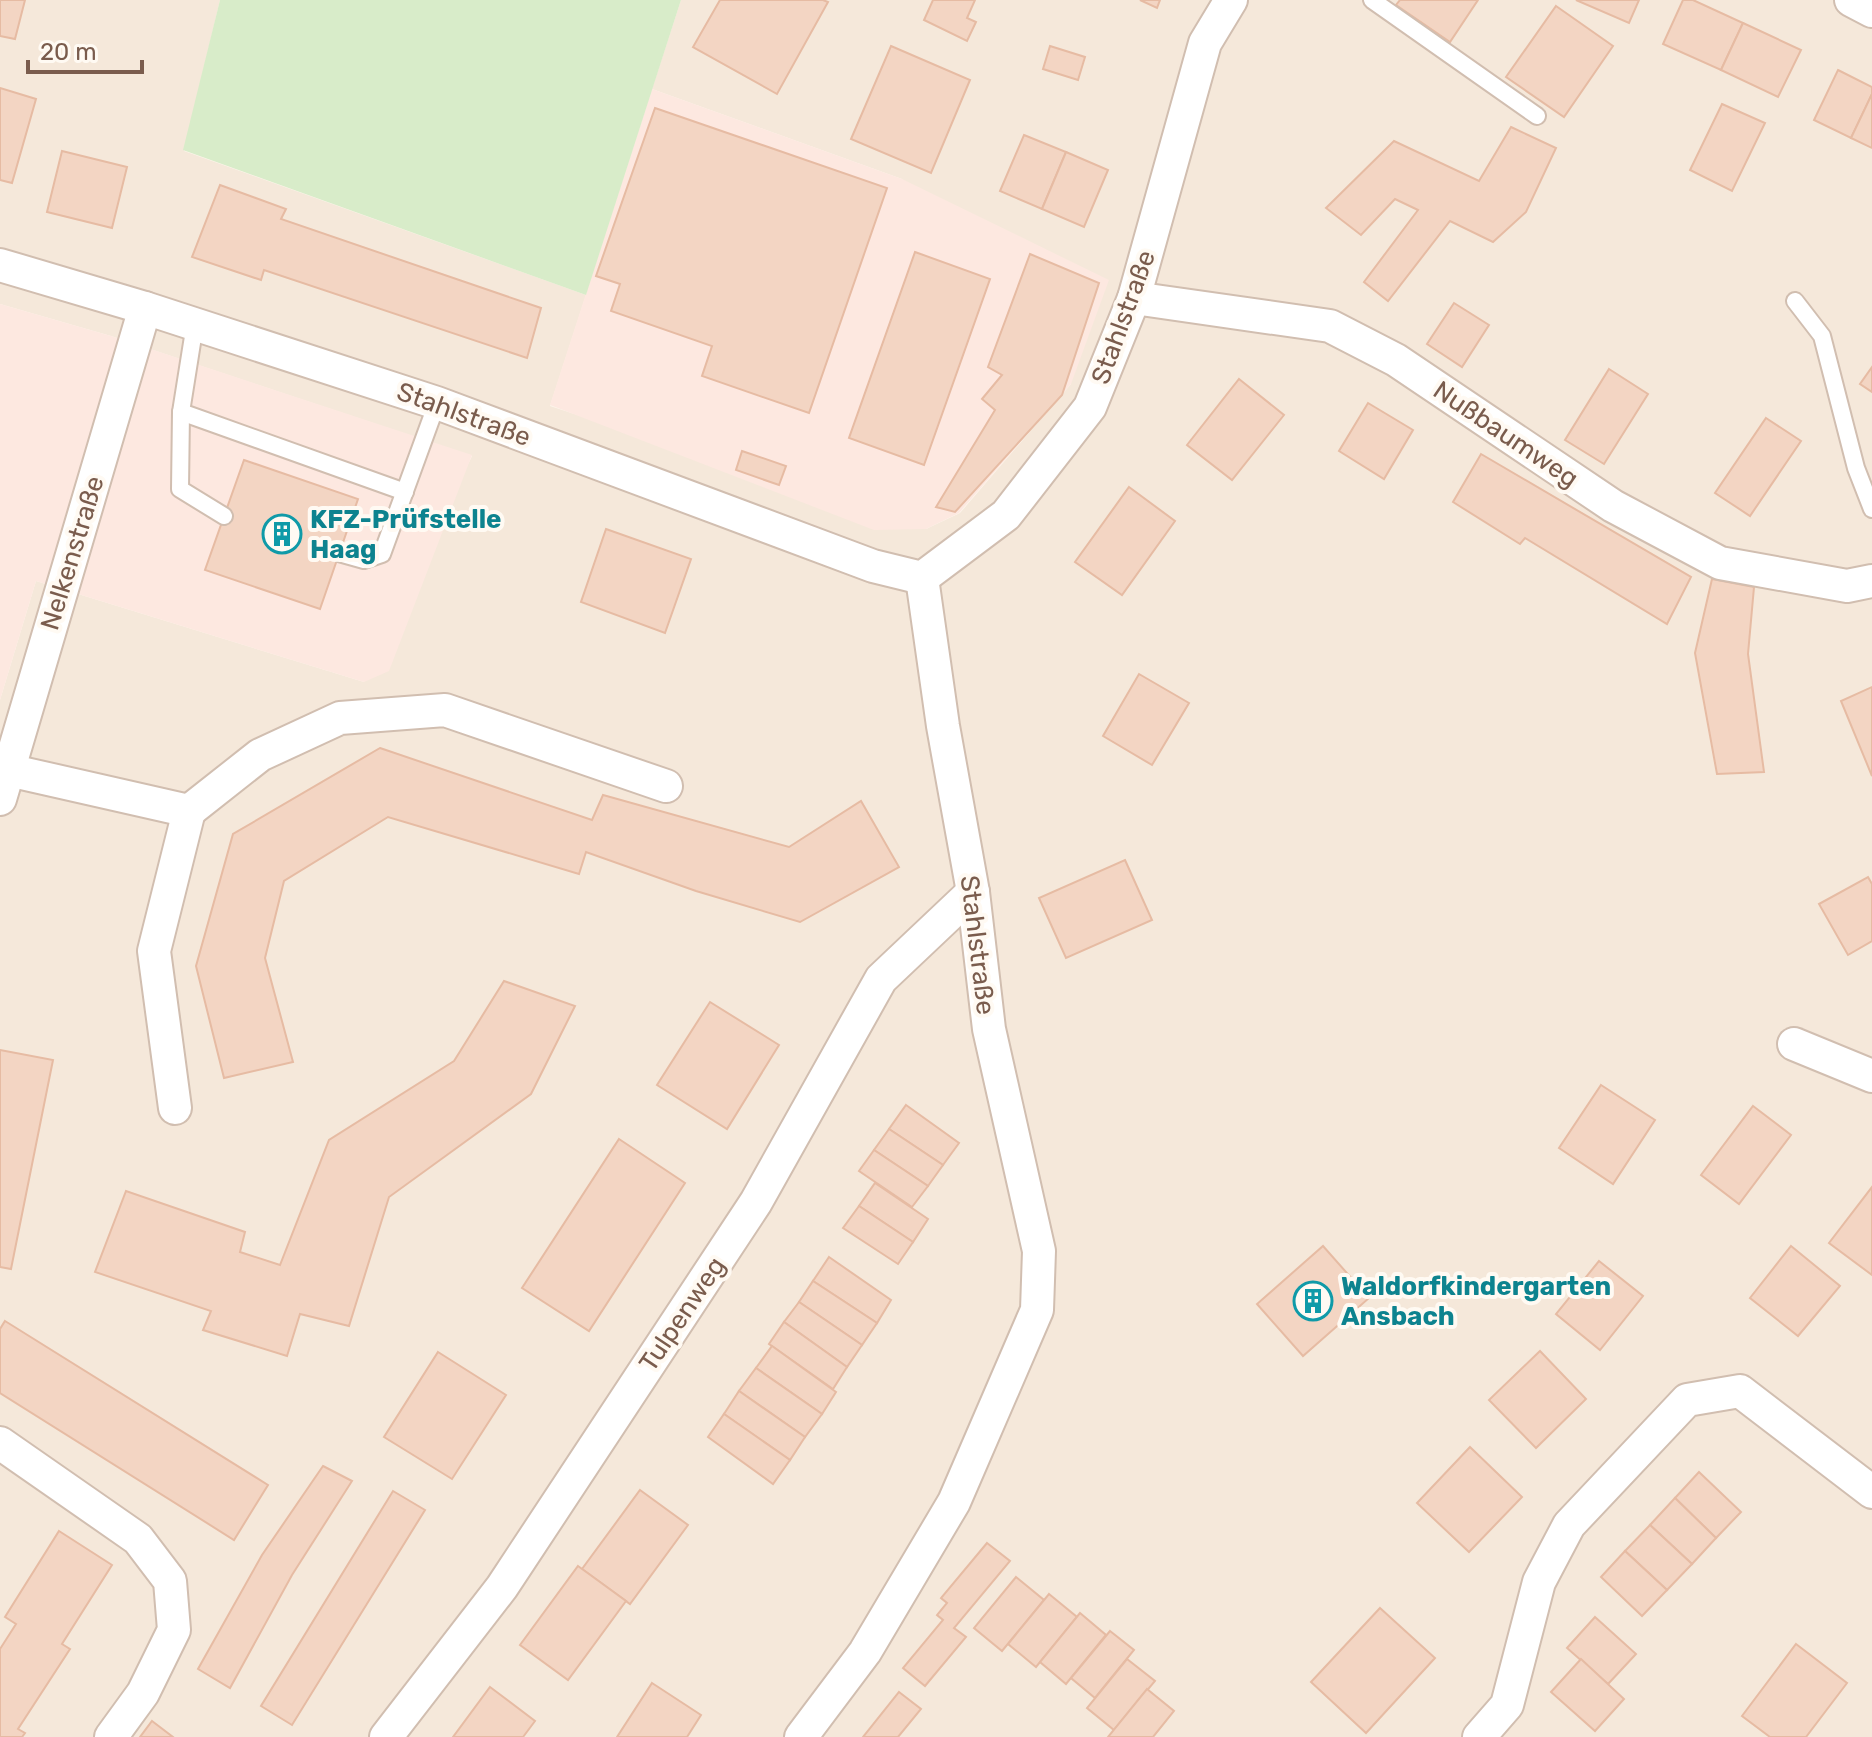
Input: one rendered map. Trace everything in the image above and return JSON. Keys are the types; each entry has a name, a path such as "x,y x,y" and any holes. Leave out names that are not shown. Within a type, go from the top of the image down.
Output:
{"street":[{"name":"Stahlstraße","path":"922,578 1006,515 1090,407 1134,298 1205,43 1231,0"},
{"path":"1851,0 1872,11"},
{"name":"Stahlstraße","path":"0,265 145,308 437,403 873,566 922,578"},
{"name":"Nußbaumweg","path":"1134,298 1330,326 1396,360 1613,506 1720,563 1847,586 1872,581"},
{"name":"Nelkenstraße","path":"4,784 145,308"},
{"name":"Stahlstraße","path":"801,1737 865,1652 954,1502 1037,1310 1039,1251 989,1029 973,892 943,726 922,578"},
{"path":"175,1108 154,951 189,811 260,755 340,718 445,710 666,786"},
{"path":"4,784 189,811"},
{"name":"Tulpenweg","path":"386,1737 502,1587 756,1202 881,979 973,892"},
{"path":"1794,1044 1872,1076"},
{"path":"1479,1737 1507,1705 1539,1582 1569,1525 1687,1400 1740,1391 1872,1492"},
{"path":"0,1443 138,1539 170,1581 174,1630 143,1693 111,1737"}],"lane":[{"path":"1372,0 1537,116"},
{"path":"1795,301 1822,336 1856,468 1872,509"},
{"path":"195,324 181,412 180,489 224,516"},
{"path":"339,553 364,560 382,554 437,403"},
{"path":"181,412 405,492"}],"shaded area":[{"path":"0,0 220,0 184,151 586,295 550,406 926,529 960,513 1071,384 902,179 652,89 681,0 1872,0 1872,1737 0,1737 0,700 36,581 364,682 472,456 111,336 0,304"},
{"path":"652,89 902,179 1109,280 1071,384 959,513 926,529 874,530 550,405"},
{"path":"0,304 111,336 472,455 389,671 364,682 36,581 0,700"}],"green space":[{"path":"220,0 681,0 586,295 183,150"}],"building":[{"path":"0,0 25,0 15,39 0,36"},
{"path":"720,0 828,2 777,94 693,47"},
{"path":"933,0 975,0 967,18 976,22 967,41 924,20"},
{"path":"1140,0 1160,0 1157,8"},
{"path":"1400,0 1478,0 1450,42 1396,5"},
{"path":"1576,0 1639,0 1629,23"},
{"path":"1683,0 1693,0 1743,23 1721,70 1663,44"},
{"path":"1556,6 1613,46 1564,117 1506,77"},
{"path":"1743,23 1801,50 1778,97 1721,70"},
{"path":"891,46 970,80 931,173 851,139"},
{"path":"1050,46 1085,57 1078,80 1043,69"},
{"path":"1838,70 1872,87 1872,94 1851,138 1814,120"},
{"path":"0,88 36,99 12,183 0,180"},
{"path":"1872,94 1872,148 1851,138"},
{"path":"1722,104 1765,123 1732,191 1690,170"},
{"path":"655,108 887,188 809,413 702,376 712,346 611,311 620,284 596,276"},
{"path":"1511,127 1556,148 1526,212 1493,242 1450,221 1388,301 1364,282 1418,210 1395,199 1361,235 1326,208 1394,141 1479,181"},
{"path":"1024,135 1066,152 1042,209 1000,191"},
{"path":"62,151 127,167 112,228 47,212"},
{"path":"1066,152 1108,170 1084,227 1042,209"},
{"path":"220,185 286,209 281,219 541,308 527,358 264,270 261,280 192,257"},
{"path":"915,252 990,279 924,465 849,438"},
{"path":"1030,254 1099,283 1062,395 955,512 936,507 995,410 982,399 1002,375 988,367"},
{"path":"1454,303 1489,325 1462,367 1427,344"},
{"path":"1872,367 1872,392 1860,384"},
{"path":"1609,369 1648,394 1604,464 1565,440"},
{"path":"1239,379 1284,415 1232,480 1187,445"},
{"path":"1368,403 1413,430 1384,479 1339,451"},
{"path":"1766,418 1801,441 1750,516 1715,493"},
{"path":"742,451 786,466 779,485 736,470"},
{"path":"1481,454 1691,577 1667,624 1525,538 1520,544 1453,502"},
{"name":"KFZ-Prüfstelle Haag","path":"244,460 358,499 320,609 205,570"},
{"path":"1129,487 1175,521 1122,595 1075,562"},
{"path":"606,529 691,559 665,633 581,602"},
{"path":"1712,579 1754,587 1748,654 1764,772 1717,774 1695,653"},
{"path":"1139,674 1189,703 1152,765 1103,736"},
{"path":"1872,687 1872,776 1841,701"},
{"path":"380,748 592,820 603,795 789,847 861,801 899,867 800,922 696,891 586,852 579,874 388,817 284,881 265,958 293,1062 224,1078 196,966 233,834"},
{"path":"1125,860 1152,920 1066,958 1039,898"},
{"path":"1868,877 1872,884 1872,941 1848,955 1819,904"},
{"path":"504,981 575,1006 531,1094 389,1197 349,1326 300,1314 287,1356 203,1330 211,1311 95,1272 126,1191 245,1232 240,1252 280,1265 329,1140 454,1061"},
{"path":"710,1002 779,1045 727,1129 657,1085"},
{"path":"0,1050 53,1060 11,1269 0,1267"},
{"path":"1601,1085 1655,1120 1613,1184 1559,1148"},
{"path":"906,1105 959,1143 943,1165 889,1129"},
{"path":"1753,1106 1791,1135 1739,1204 1701,1175"},
{"path":"889,1129 943,1165 928,1186 874,1150"},
{"path":"619,1139 685,1183 589,1331 522,1288"},
{"path":"874,1150 928,1186 912,1207 859,1171"},
{"path":"875,1183 928,1219 913,1242 859,1206"},
{"path":"1872,1187 1872,1275 1829,1243"},
{"path":"859,1206 913,1242 898,1264 843,1228"},
{"name":"Waldorfkindergarten Ansbach","path":"1323,1246 1369,1298 1303,1356 1257,1304"},
{"path":"1791,1246 1840,1286 1798,1336 1750,1298"},
{"path":"829,1257 891,1300 877,1323 813,1281"},
{"path":"1599,1261 1643,1296 1600,1350 1556,1314"},
{"path":"813,1281 877,1323 862,1345 799,1302"},
{"path":"799,1302 862,1345 847,1367 784,1322"},
{"path":"5,1321 268,1485 234,1540 0,1393 0,1329"},
{"path":"784,1322 847,1367 833,1389 769,1344"},
{"path":"772,1346 836,1392 822,1414 756,1368"},
{"path":"1540,1351 1586,1399 1536,1448 1489,1400"},
{"path":"438,1352 506,1395 452,1479 384,1437"},
{"path":"756,1368 822,1414 805,1437 739,1391"},
{"path":"739,1391 805,1437 790,1460 724,1414"},
{"path":"724,1414 790,1460 773,1484 708,1437"},
{"path":"1470,1447 1522,1497 1469,1552 1417,1503"},
{"path":"323,1466 352,1481 292,1575 230,1688 198,1669 262,1555"},
{"path":"1699,1472 1741,1512 1716,1538 1675,1498"},
{"path":"640,1490 688,1525 630,1604 582,1569"},
{"path":"393,1491 425,1510 292,1725 261,1706"},
{"path":"1675,1498 1716,1538 1692,1564 1650,1525"},
{"path":"1650,1525 1692,1564 1667,1590 1625,1551"},
{"path":"59,1531 112,1565 62,1644 70,1649 18,1729 25,1733 22,1737 0,1737 0,1649 16,1624 5,1617"},
{"path":"987,1543 1010,1561 954,1628 966,1637 925,1686 903,1668 943,1620 937,1615 947,1603 941,1598"},
{"path":"1625,1551 1667,1590 1642,1616 1601,1577"},
{"path":"578,1566 626,1601 568,1680 520,1645"},
{"path":"1016,1577 1044,1600 1002,1651 974,1628"},
{"path":"1049,1594 1077,1617 1036,1667 1008,1644"},
{"path":"1380,1608 1435,1658 1366,1733 1311,1682"},
{"path":"1080,1613 1106,1635 1066,1684 1040,1662"},
{"path":"1595,1617 1636,1654 1608,1684 1567,1648"},
{"path":"1110,1631 1134,1650 1095,1698 1071,1678"},
{"path":"1796,1644 1847,1683 1806,1737 1770,1737 1742,1716"},
{"path":"1127,1659 1155,1681 1114,1730 1087,1708"},
{"path":"1581,1659 1624,1699 1595,1731 1551,1692"},
{"path":"652,1683 701,1715 687,1737 617,1737"},
{"path":"490,1687 535,1721 523,1737 453,1737"},
{"path":"1147,1689 1174,1711 1153,1737 1108,1737"},
{"path":"899,1692 921,1709 898,1737 863,1737"},
{"path":"152,1721 173,1737 140,1737"}],"place":[{"name":"KFZ-Prüfstelle Haag","path":"282,534"},
{"name":"Waldorfkindergarten Ansbach","path":"1313,1301"}]}
